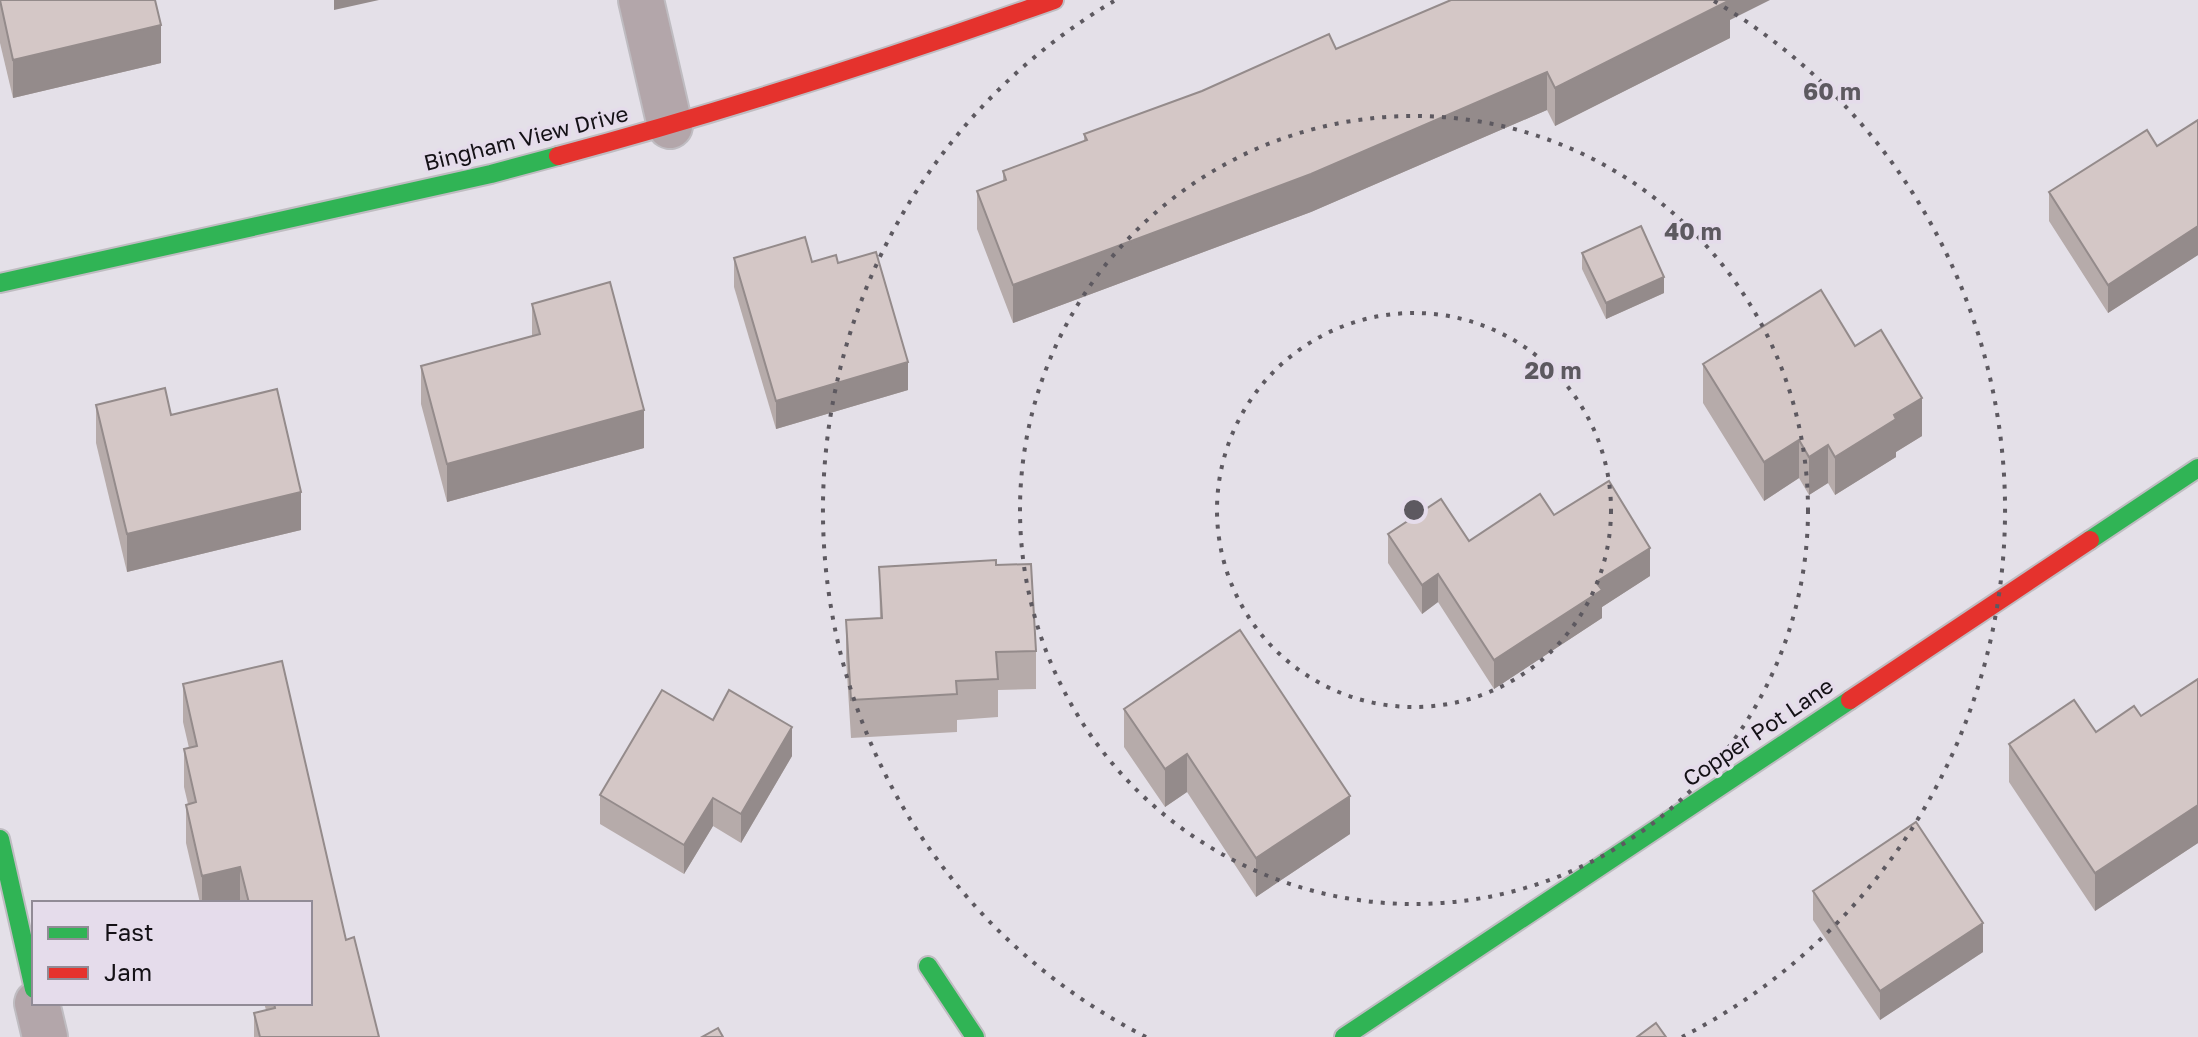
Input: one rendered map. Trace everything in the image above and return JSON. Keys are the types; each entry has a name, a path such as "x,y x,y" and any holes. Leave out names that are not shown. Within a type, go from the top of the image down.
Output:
{"street":[{"path":"641,0 670,126"},
{"name":"Bingham View Drive","path":"0,283 491,174 670,126 905,53 1054,0"},
{"name":"Copper Pot Lane","path":"1344,1037 2198,468"},
{"path":"0,839 32,980"},
{"path":"928,966 975,1037"},
{"path":"37,1005 45,1037"}],"building":[{"path":"0,0 155,0 161,25 13,60"},
{"path":"1451,0 1730,0 1555,88 1547,72 1311,174 1013,285 977,191 1006,180 1003,171 1087,140 1084,134 1202,91 1329,34 1336,49"},
{"path":"2198,120 2198,226 2108,285 2049,192 2147,130 2157,146"},
{"path":"1641,226 1664,277 1606,303 1582,253"},
{"path":"805,237 812,262 836,255 838,263 876,252 908,362 776,401 734,258"},
{"path":"610,282 644,410 447,464 421,366 540,334 532,304"},
{"path":"1821,290 1855,346 1881,330 1922,398 1894,415 1896,419 1835,457 1828,445 1809,457 1799,440 1764,462 1703,364"},
{"path":"165,388 171,415 277,389 301,492 127,534 96,405"},
{"path":"1609,481 1650,548 1596,582 1602,590 1494,660 1438,574 1422,585 1388,534 1441,499 1469,541 1540,494 1554,515"},
{"path":"996,560 996,565 1031,564 1036,651 996,652 998,679 956,681 957,694 851,700 846,620 882,618 879,567"},
{"path":"1240,630 1350,796 1256,858 1187,754 1165,769 1124,709"},
{"path":"282,661 346,940 354,937 379,1037 260,1037 254,1013 275,1008 274,1005 312,1005 312,901 248,901 240,867 202,876 186,805 196,802 184,749 197,746 183,684"},
{"path":"2198,679 2198,805 2095,873 2009,744 2074,700 2096,732 2134,706 2141,716"},
{"path":"662,690 713,720 729,690 792,727 741,814 713,798 684,845 600,795"},
{"path":"1916,822 1983,923 1880,991 1813,891"},
{"path":"1656,1023 1666,1037 1637,1037"},
{"path":"718,1028 723,1037 702,1037"}],"traffic: fast":[{"path":"0,283 491,174 558,156"},
{"path":"2090,540 2198,468"},
{"path":"1344,1037 1850,700"},
{"path":"0,839 32,980"},
{"path":"928,966 975,1037"}],"traffic: jam":[{"path":"558,156 808,83 1054,0"},
{"path":"1850,700 2090,540"}]}
